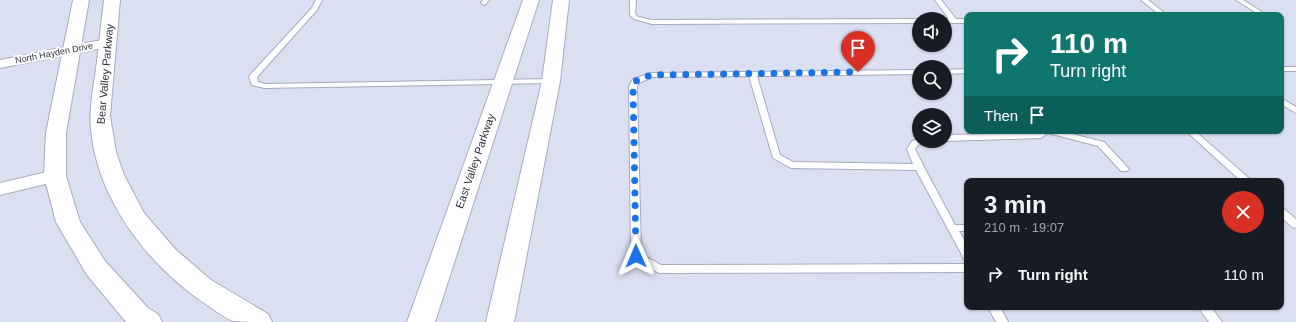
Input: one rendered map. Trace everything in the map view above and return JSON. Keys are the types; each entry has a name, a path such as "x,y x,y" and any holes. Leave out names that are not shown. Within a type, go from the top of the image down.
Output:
{"main road":[{"path":"81,0 56,133 55,176 68,222 96,268 138,320"},
{"name":"Bear Valley Parkway","path":"112,0 107,43 101,130 108,165 125,200 136,218 174,263 201,287 258,322"},
{"name":"East Valley Parkway","path":"421,322 531,0"},
{"path":"500,322 551,81 561,0"}],"street":[{"name":"North Hayden Drive","path":"0,64 107,43"},
{"path":"0,189 55,176"}],"lane":[{"path":"318,0 315,9 253,77 255,83 264,86 551,81"},
{"path":"633,0 632,14 636,18 652,22 912,21"},
{"path":"938,0 954,21 964,21"},
{"path":"1144,0 1160,12"},
{"path":"1239,0 1259,12"},
{"path":"1284,69 1296,69"},
{"path":"952,72 964,71"},
{"path":"912,72 651,75 636,81 633,86 636,256 659,268 964,268"},
{"path":"752,73 776,156 791,165 919,167"},
{"path":"1284,102 1296,111"},
{"path":"952,138 1042,134"},
{"path":"1062,134 1101,144 1124,169"},
{"path":"1193,134 1244,178"},
{"path":"913,148 919,167 964,250"},
{"path":"1284,214 1296,225"},
{"path":"952,228 964,228"},
{"path":"996,310 1002,322"},
{"path":"1206,310 1216,322"}],"route":[{"path":"636,256 633,86 636,81 651,75 858,72"}]}
